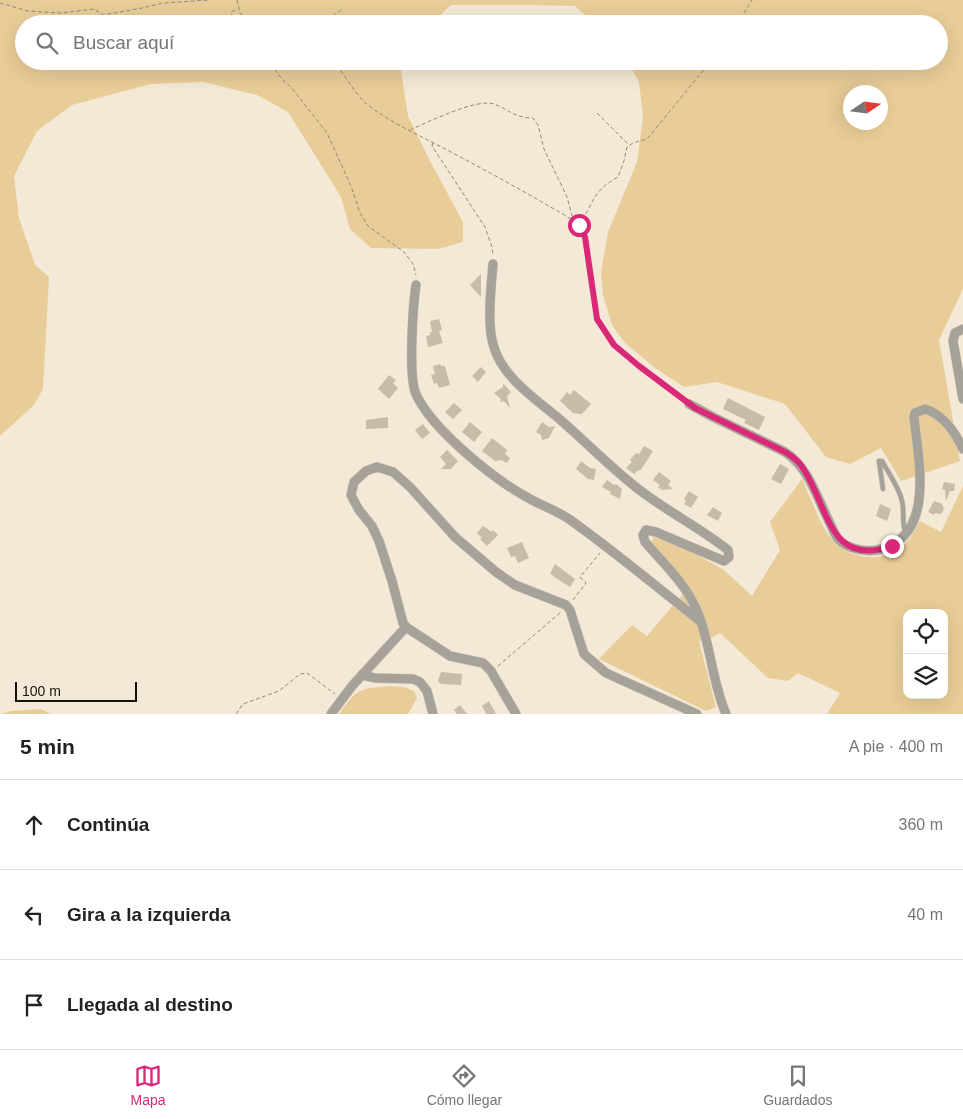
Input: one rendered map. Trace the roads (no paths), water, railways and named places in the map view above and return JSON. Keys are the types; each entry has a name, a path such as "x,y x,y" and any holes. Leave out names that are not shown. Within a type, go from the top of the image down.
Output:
{"street":[{"path":"493,264 491,336 496,353 513,378 637,488 728,550 729,557 727,560 720,560 656,532 648,530 643,534 645,542 680,582 698,611 714,679 726,714"},
{"path":"416,285 412,378 416,394 425,409 453,440 480,464 532,500 565,517 702,622"},
{"path":"963,329 955,334 953,341 963,399"},
{"path":"688,404 794,458 800,464 810,482 836,535 844,544 862,550 875,550 892,546 902,539 907,533 916,512 920,487 915,413 925,409 940,417 949,425 963,449"},
{"path":"516,714 491,671 483,663 450,656 406,628 401,620 392,582 376,533 359,510 351,495 352,486 358,477 366,471 377,468 393,472 403,480 455,537 506,580 514,585 568,606 582,649 587,657 606,673 697,714"},
{"path":"331,714 362,675 406,628"},
{"path":"362,675 420,682 427,691 434,714"}],"lane":[{"path":"883,488 879,461 882,462 901,496 904,510 904,529 907,533"}]}
